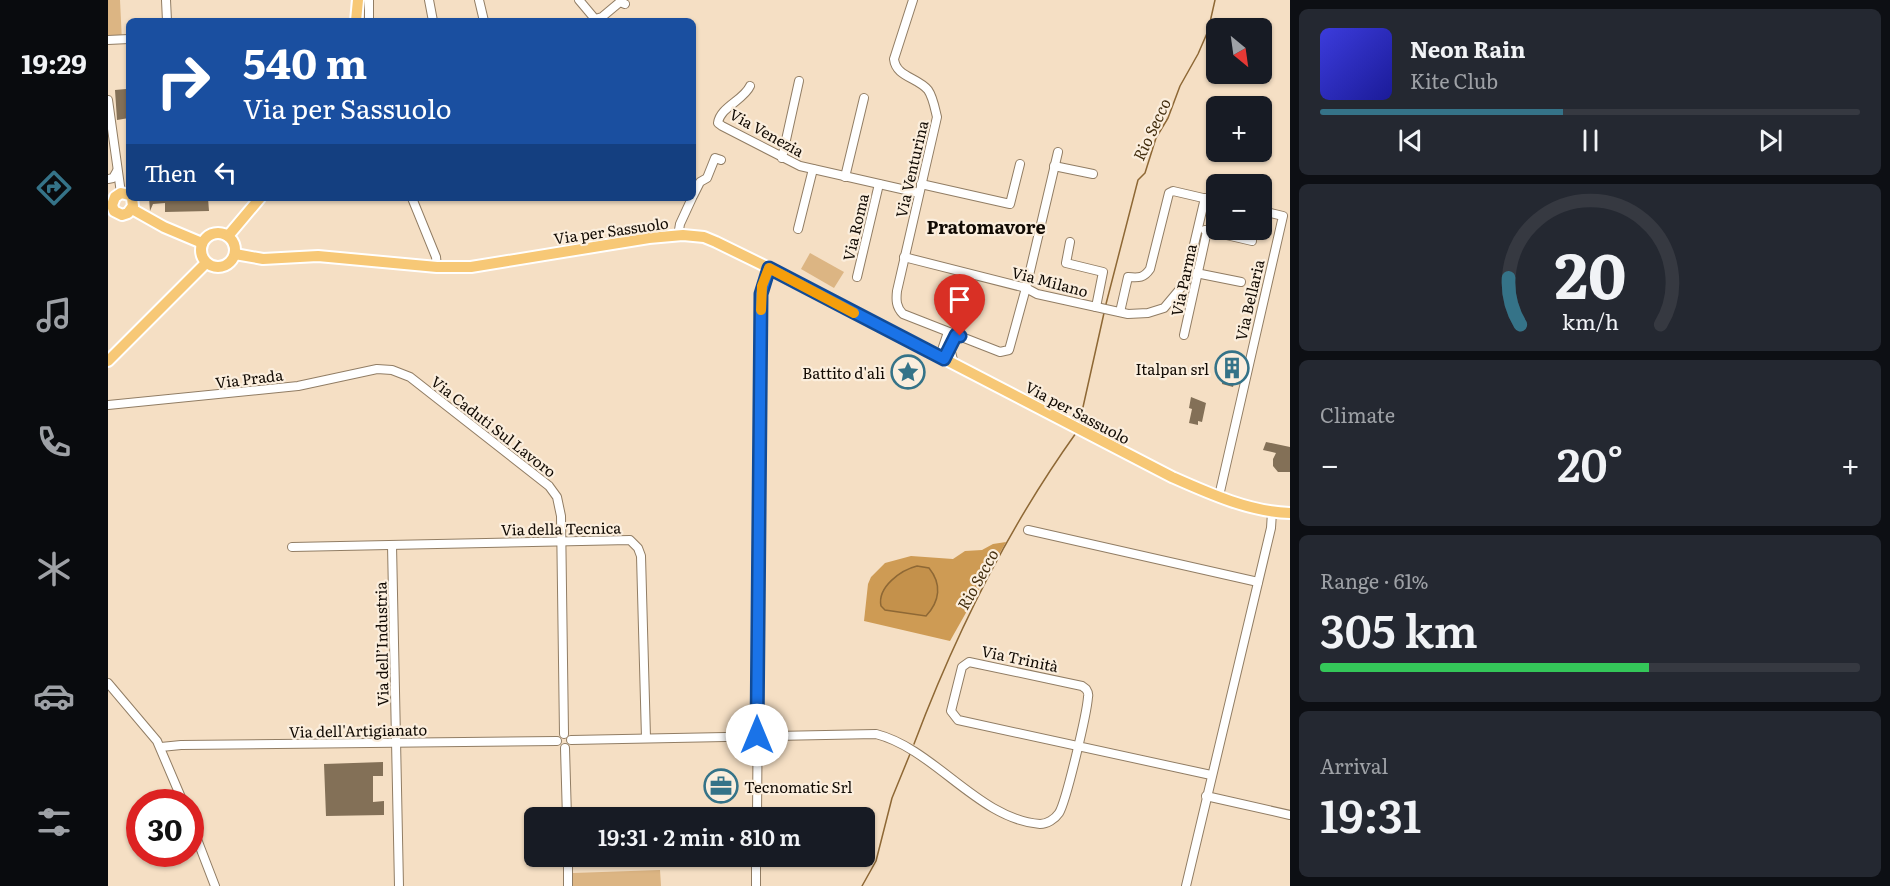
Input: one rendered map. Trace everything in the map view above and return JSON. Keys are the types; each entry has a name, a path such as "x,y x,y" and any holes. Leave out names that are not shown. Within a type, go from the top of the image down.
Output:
{"main road":[{"path":"356,18 358,0"},
{"path":"128,201 164,227 202,243"},
{"path":"228,236 257,201"},
{"path":"213,233 228,236 235,246 235,254 230,263 220,267 206,263 200,251 202,243 213,233"},
{"name":"Via per Sassuolo","path":"235,254 263,258 318,256 437,267 471,267 678,236 710,239 1172,477 1219,496 1272,512 1290,513"},
{"path":"108,361 206,263"}],"street":[{"path":"166,0 168,18"},
{"path":"369,0 369,18"},
{"path":"429,0 432,18"},
{"path":"479,0 483,18"},
{"path":"579,0 595,18"},
{"name":"Via Venturina","path":"913,0 894,58 895,66 899,72 916,80 928,91 937,117 896,296 899,310 903,314 948,332 1000,352 1007,352 1026,288"},
{"path":"599,18 617,4 625,4"},
{"path":"108,40 126,39"},
{"path":"782,158 798,81"},
{"name":"Via Venezia","path":"750,86 747,93 720,116 718,123 782,158 813,169 879,184 920,188 1010,204 1020,164"},
{"path":"845,177 864,98"},
{"path":"108,100 117,171 123,197"},
{"path":"1026,288 1058,152"},
{"path":"696,190 700,182 707,178 716,158 721,160"},
{"path":"1054,166 1094,174"},
{"path":"798,229 813,169"},
{"path":"108,179 113,178 117,171"},
{"name":"Via Roma","path":"857,277 879,184"},
{"path":"1120,312 1128,277 1141,278 1150,268 1168,193 1173,191 1204,198"},
{"name":"Via Milano","path":"904,257 1026,288 1037,294 1120,312 1148,313 1164,308 1182,288 1204,198"},
{"path":"413,201 436,257 437,267"},
{"path":"678,236 680,224 690,201"},
{"name":"Via Bellaria","path":"1219,496 1283,216 1272,213"},
{"path":"1197,228 1206,231"},
{"name":"Via Parma","path":"1184,335 1206,236"},
{"path":"1248,240 1252,241"},
{"path":"1070,242 1066,263 1103,272 1096,307"},
{"path":"757,807 761,294 769,268"},
{"path":"1188,271 1241,282"},
{"path":"942,357 947,346 948,332"},
{"path":"942,357 956,335"},
{"name":"Via Prada","path":"108,405 298,386 376,369 392,370"},
{"name":"Via Caduti Sul Lavoro","path":"392,370 410,377 549,486 557,497 560,509 561,541 564,734"},
{"path":"1186,886 1271,528 1272,512"},
{"path":"1028,530 1258,582"},
{"name":"Via della Tecnica","path":"292,547 625,539 634,543 640,552 646,738"},
{"name":"Via dell’Industria","path":"392,545 399,886"},
{"name":"Via Trinità","path":"757,735 866,733 886,736 908,748 997,809 1039,824 1054,819 1064,802 1077,745 1088,697 1086,688 973,662 963,664 951,711 954,717 1077,745 1211,775"},
{"path":"108,683 148,728 161,747 178,789"},
{"path":"565,748 559,746 557,741 560,735 568,735 571,740"},
{"path":"571,740 757,735"},
{"path":"565,748 570,745 571,740"},
{"name":"Via dell'Artigianato","path":"161,747 557,741"},
{"path":"565,748 567,807"},
{"path":"1206,796 1290,815"},
{"path":"204,857 215,886"},
{"path":"568,867 568,886"},
{"path":"756,867 756,886"}],"shaded area":[{"path":"108,0 120,0 122,42 108,43"},
{"path":"810,253 844,272 834,288 801,269"},
{"path":"1006,542 950,641 864,621 868,584 871,577 885,563 911,556 953,559 965,551 982,550 993,544"},
{"path":"917,566 929,568 936,580 937,598 931,610 926,616 885,610 881,606 881,599 886,586 904,571"},
{"path":"660,870 661,886 573,886 573,873"}],"building":[{"path":"126,89 126,118 117,120 115,90"},
{"path":"149,201 208,201 209,211 165,212 165,203 153,204 150,211"},
{"name":"Italpan srl","path":"1228,356 1240,359 1233,387 1222,384"},
{"path":"1191,397 1206,403 1202,422 1198,421 1198,425 1189,423 1192,409 1189,408"},
{"path":"1266,442 1290,447 1290,472 1278,472 1273,466 1276,453 1263,450"},
{"path":"383,762 383,776 373,776 373,802 384,801 384,815 326,816 324,764"}],"waterway":[{"name":"Rio Secco","path":"1106,304 1138,180 1145,173 1156,138 1168,118 1180,86 1208,31 1215,0"},
{"name":"Rio Secco","path":"1081,416 1104,313"},
{"name":"Rio Secco","path":"914,744 947,663 985,583 1028,506 1076,433"},
{"name":"Rio Secco","path":"862,886 876,861 892,798 910,754"}],"slow traffic":[{"path":"761,310 762,286 769,268 854,313"}],"place":[{"name":"Italpan srl","path":"1232,368"},
{"name":"Battito d'ali","path":"908,372"},
{"name":"Tecnomatic Srl","path":"721,786"}],"district":[{"name":"Pratomavore","path":"986,226"}],"route":[{"path":"757,735 761,294 769,268 944,359 956,335 960,336"}]}
